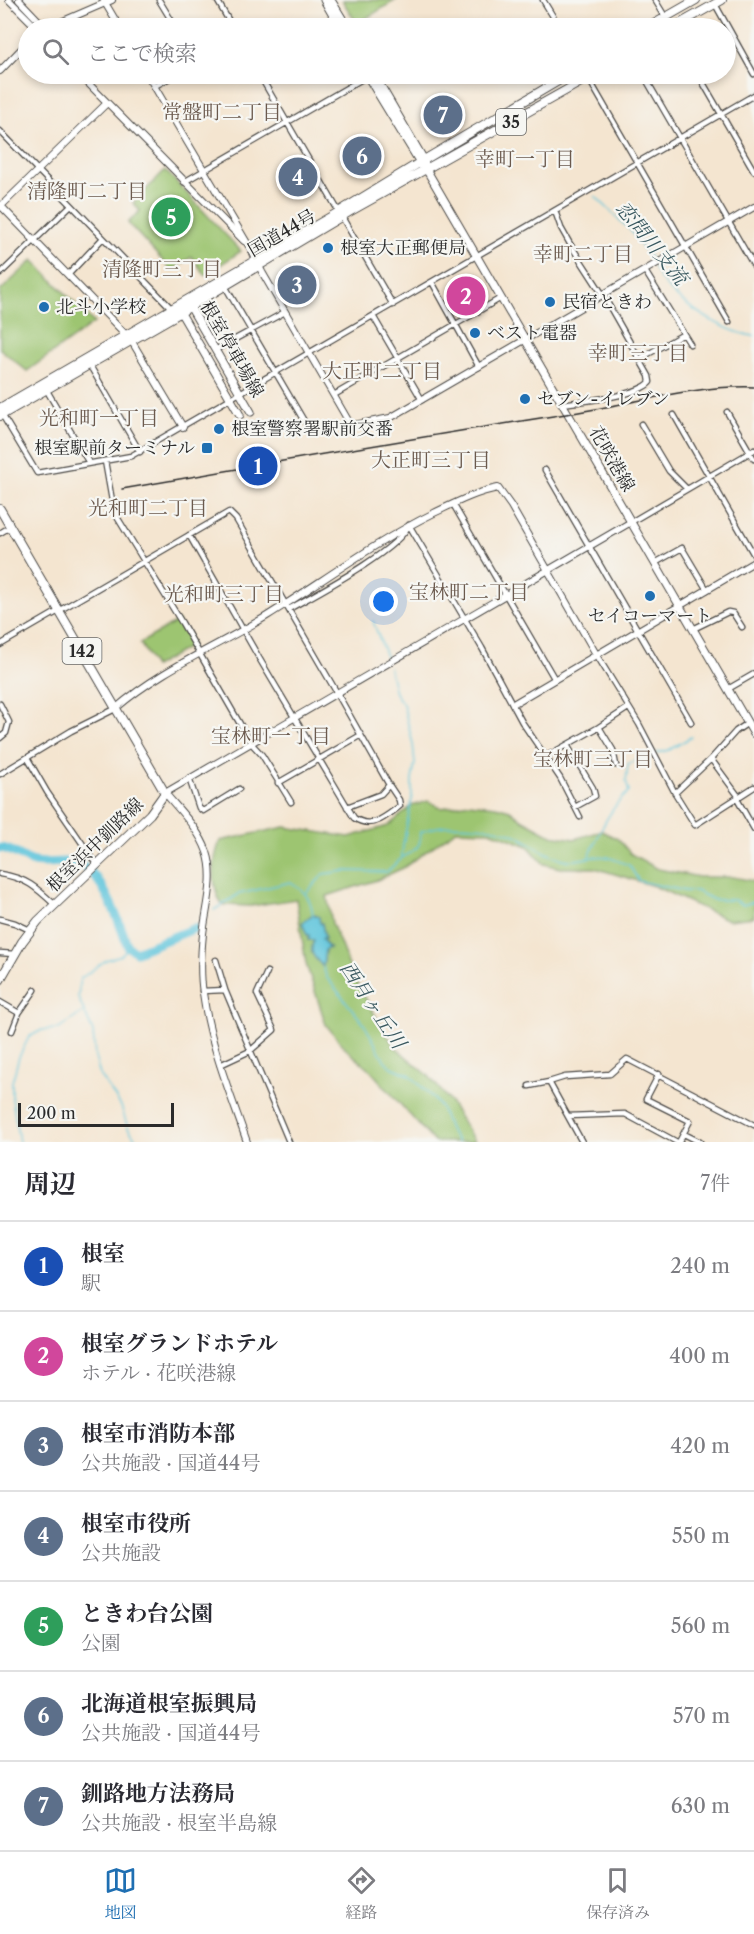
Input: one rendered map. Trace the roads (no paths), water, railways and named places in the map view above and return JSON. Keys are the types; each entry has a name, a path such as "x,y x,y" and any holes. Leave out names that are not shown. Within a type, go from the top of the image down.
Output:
{"highway":[{"name":"国道44号","path":"1,412 423,164"},
{"name":"国道44号","path":"188,304 225,286 258,262"},
{"name":"国道44号","path":"1,412 89,364 129,337"}],"main road":[{"path":"324,0 334,18"},
{"path":"331,0 342,18"},
{"path":"665,18 696,0"},
{"path":"690,18 718,2"},
{"name":"花咲港線","path":"376,84 754,734"},
{"name":"35","path":"423,164 554,84"},
{"name":"35","path":"423,164 573,84"},
{"name":"根室停車場線","path":"188,304 251,412"},
{"name":"根室停車場線","path":"176,311 240,415"},
{"name":"根室浜中釧路線","path":"0,508 165,793 150,814 30,930 0,980"}],"street":[{"path":"9,0 28,18"},
{"path":"19,0 35,18"},
{"path":"159,0 170,18"},
{"path":"217,0 227,18"},
{"path":"543,0 554,18"},
{"path":"655,0 665,18"},
{"path":"69,18 107,1 115,18"},
{"path":"718,2 726,18"},
{"path":"736,38 754,74"},
{"path":"0,71 18,52"},
{"path":"89,84 250,248"},
{"path":"159,84 155,86 349,422 354,425 383,421 422,400 754,207"},
{"path":"265,84 393,305"},
{"path":"184,182 353,84"},
{"path":"595,84 637,163 729,322"},
{"path":"649,84 754,266"},
{"path":"704,84 754,171"},
{"path":"1,412 37,472 131,456 754,95"},
{"path":"107,103 0,206 129,337 183,427"},
{"path":"1,135 39,170 176,311"},
{"path":"0,274 71,205"},
{"path":"555,211 561,228 603,295 649,376 650,382 645,387 609,397 563,404"},
{"path":"68,275 104,238"},
{"path":"645,271 690,344"},
{"path":"432,282 479,367"},
{"path":"225,286 304,421"},
{"path":"334,395 501,298"},
{"path":"215,351 285,312"},
{"path":"373,316 422,400"},
{"path":"639,359 684,334"},
{"path":"89,364 140,452"},
{"path":"46,389 88,464"},
{"path":"727,412 754,459"},
{"path":"674,415 754,555"},
{"path":"641,424 669,471 687,489"},
{"path":"247,1142 209,1030 202,991 202,951 209,892 209,859 194,828 165,793 752,452"},
{"path":"105,461 114,512 251,742 262,755 291,802"},
{"path":"545,470 691,722"},
{"path":"0,774 72,731 115,709 150,681 243,629 409,525 453,504 498,488 502,491 639,724 675,793 695,825 754,787"},
{"path":"453,504 554,678"},
{"path":"0,645 59,612 189,534 229,512 236,519 289,609 399,800 400,806 380,820 368,824 361,823 354,818 189,534"},
{"path":"289,609 339,581 376,556 406,532 409,525"},
{"path":"409,525 522,722 560,778 580,817"},
{"path":"0,533 10,527"},
{"path":"655,563 682,548 707,590"},
{"path":"513,704 754,562"},
{"path":"693,629 728,612 733,613 742,627"},
{"path":"728,689 754,674"},
{"path":"0,704 9,722 6,733 0,738"},
{"path":"545,757 628,708"},
{"path":"675,793 711,759 736,731 748,723"},
{"path":"599,727 613,750 616,765"},
{"path":"278,783 361,735"},
{"path":"567,744 593,788 595,796 575,807"},
{"path":"28,759 64,818 93,859 93,869"},
{"path":"711,759 738,798 754,829"},
{"path":"189,778 199,808 203,811 239,789"},
{"path":"347,807 381,794 389,785"},
{"path":"0,874 18,877 39,890 55,905"},
{"path":"0,919 30,930"},
{"path":"0,953 15,954"},
{"path":"216,960 225,990 289,1142"},
{"path":"220,1065 250,1051 274,1030 257,994 267,972"},
{"path":"12,1031 19,1013 35,990"},
{"path":"202,991 225,990"},
{"path":"0,1002 19,1013"},
{"path":"529,1086 565,1077 610,1074 627,1059 754,1125"},
{"path":"568,1116 625,1114 678,1142 690,1121 646,1099 659,1074"},
{"path":"549,1082 582,1142"},
{"path":"684,1134 700,1142"}],"water":[{"path":"313,914 319,917 322,923 325,939 322,939 328,947 331,947 325,950 323,967 313,955 314,940 308,940 309,935 302,923"}],"waterway":[{"name":"恋問川支流","path":"595,196 632,232 653,263"},
{"name":"恋問川支流","path":"654,267 670,290 697,312 727,328 754,336"},
{"path":"373,621 387,659"},
{"path":"389,667 395,693 403,704 413,744 415,763 412,799 402,857"},
{"path":"657,753 669,750 691,737"},
{"path":"589,857 610,813 629,792 626,781 628,764 652,754"},
{"path":"306,893 324,874 344,871 387,872 416,849 421,832 432,828 459,825 488,828 515,835 548,854 566,860 607,857 629,865 639,881 685,891 696,891 714,900 734,900 743,905 754,902"},
{"name":"西月ヶ丘川","path":"0,848 34,862 71,862 85,867 94,875 108,898 128,947 136,952 195,928"},
{"name":"西月ヶ丘川","path":"214,910 239,894 291,882 306,896 311,904 313,915"},
{"path":"128,947 121,955 106,960 80,979 78,997 93,1032 95,1057 100,1075 121,1106 128,1128 138,1142"},
{"name":"西月ヶ丘川","path":"323,967 327,978 364,1024 385,1061 392,1067 410,1075 434,1099 458,1142"},
{"path":"19,1142 12,1098 12,1082 19,1057 29,1037 42,1030 59,1029 83,1012"}],"railway":[{"path":"122,489 683,392 754,387"}],"place":[{"name":"釧路地方法務局","path":"443,115"},
{"name":"北海道根室振興局","path":"362,156"},
{"name":"根室市役所","path":"298,177"},
{"name":"ときわ台公園","path":"171,217"},
{"name":"根室大正郵便局","path":"328,248"},
{"name":"根室市消防本部","path":"297,285"},
{"name":"根室グランドホテル","path":"466,296"},
{"name":"民宿ときわ","path":"550,302"},
{"name":"北斗小学校","path":"44,307"},
{"name":"ベスト電器","path":"475,333"},
{"name":"セブン-イレブン","path":"525,399"},
{"name":"根室警察署駅前交番","path":"219,429"},
{"name":"根室駅前ターミナル","path":"207,448"},
{"name":"根室","path":"258,466"},
{"name":"セイコーマート","path":"650,596"}],"district":[{"name":"常盤町二丁目","path":"222,112"},
{"name":"幸町一丁目","path":"525,159"},
{"name":"清隆町二丁目","path":"87,191"},
{"name":"幸町二丁目","path":"583,254"},
{"name":"清隆町三丁目","path":"162,269"},
{"name":"幸町三丁目","path":"638,353"},
{"name":"大正町二丁目","path":"382,371"},
{"name":"光和町一丁目","path":"99,418"},
{"name":"大正町三丁目","path":"431,460"},
{"name":"光和町二丁目","path":"148,508"},
{"name":"宝林町二丁目","path":"469,592"},
{"name":"光和町三丁目","path":"224,594"},
{"name":"宝林町一丁目","path":"271,736"},
{"name":"宝林町三丁目","path":"593,759"}]}
